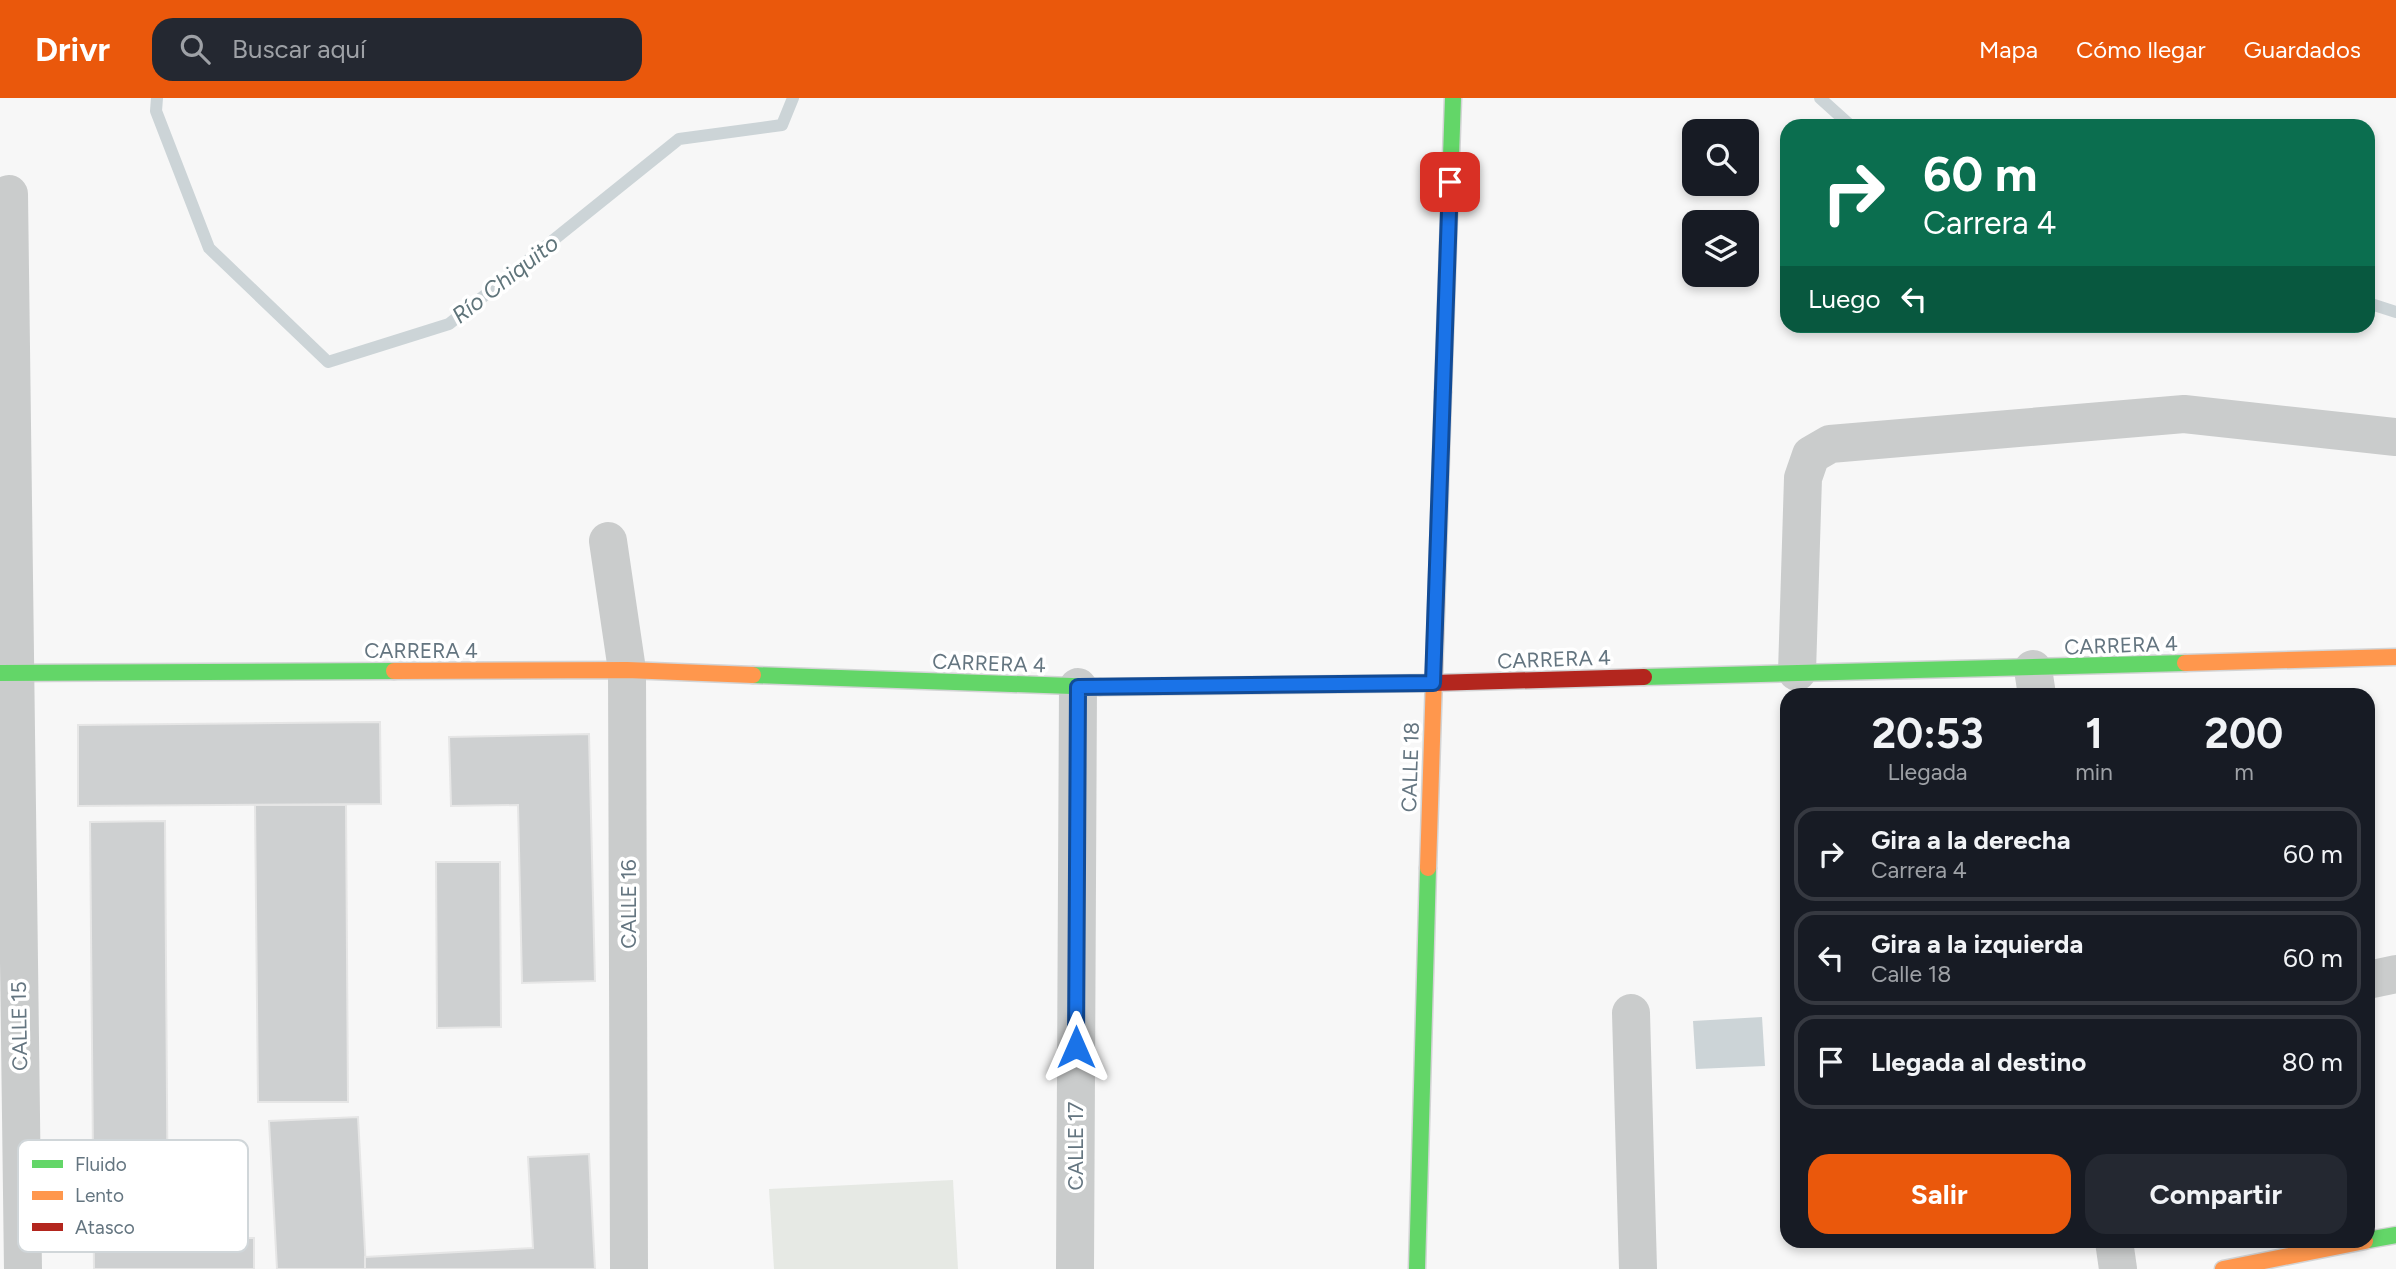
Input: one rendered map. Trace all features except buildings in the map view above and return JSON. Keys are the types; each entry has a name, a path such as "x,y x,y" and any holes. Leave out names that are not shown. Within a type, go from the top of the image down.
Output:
{"street":[{"name":"CALLE 18","path":"1417,1269 1453,98"},
{"name":"CALLE 15","path":"9,194 7,673 20,1140"},
{"path":"1797,672 1802,478 1811,455 1830,444 2184,414 2396,437"},
{"name":"CALLE 16","path":"608,541 627,670 629,1269"},
{"name":"CARRERA 4","path":"7,673 627,670 1078,687 1433,683 1797,672 2035,682 2396,657"},
{"name":"CALLE 17","path":"1075,1269 1078,687"},
{"path":"2375,978 2396,974"},
{"path":"1631,1013 1638,1269"},
{"path":"2375,1241 2396,1235"},
{"path":"2116,1248 2118,1269"},
{"path":"2225,1269 2349,1249"}],"shaded area":[{"path":"1762,1017 1765,1066 1696,1069 1693,1021"},
{"path":"953,1180 958,1269 774,1269 769,1189"}],"waterway":[{"name":"Río Chiquito","path":"157,98 156,111 209,248 328,362 449,324 679,139 782,125 793,98"},
{"name":"Río Chiquito","path":"1820,98 1843,119"},
{"name":"Río Chiquito","path":"2375,305 2396,312"}],"traffic: fast":[{"path":"1443,392 1453,98"},
{"path":"1644,677 2185,663"},
{"path":"0,673 394,671"},
{"path":"753,675 1100,687"},
{"path":"1417,1269 1428,868"},
{"path":"2375,1239 2396,1235"}],"traffic: slow":[{"path":"1428,868 1443,392"},
{"path":"2185,663 2396,657"},
{"path":"394,671 627,670 753,675"},
{"path":"2223,1269 2330,1248"}],"traffic: jam":[{"path":"1100,687 1433,683 1644,677"}],"route":[{"path":"1076,1047 1078,687 1433,683 1450,182"}]}
